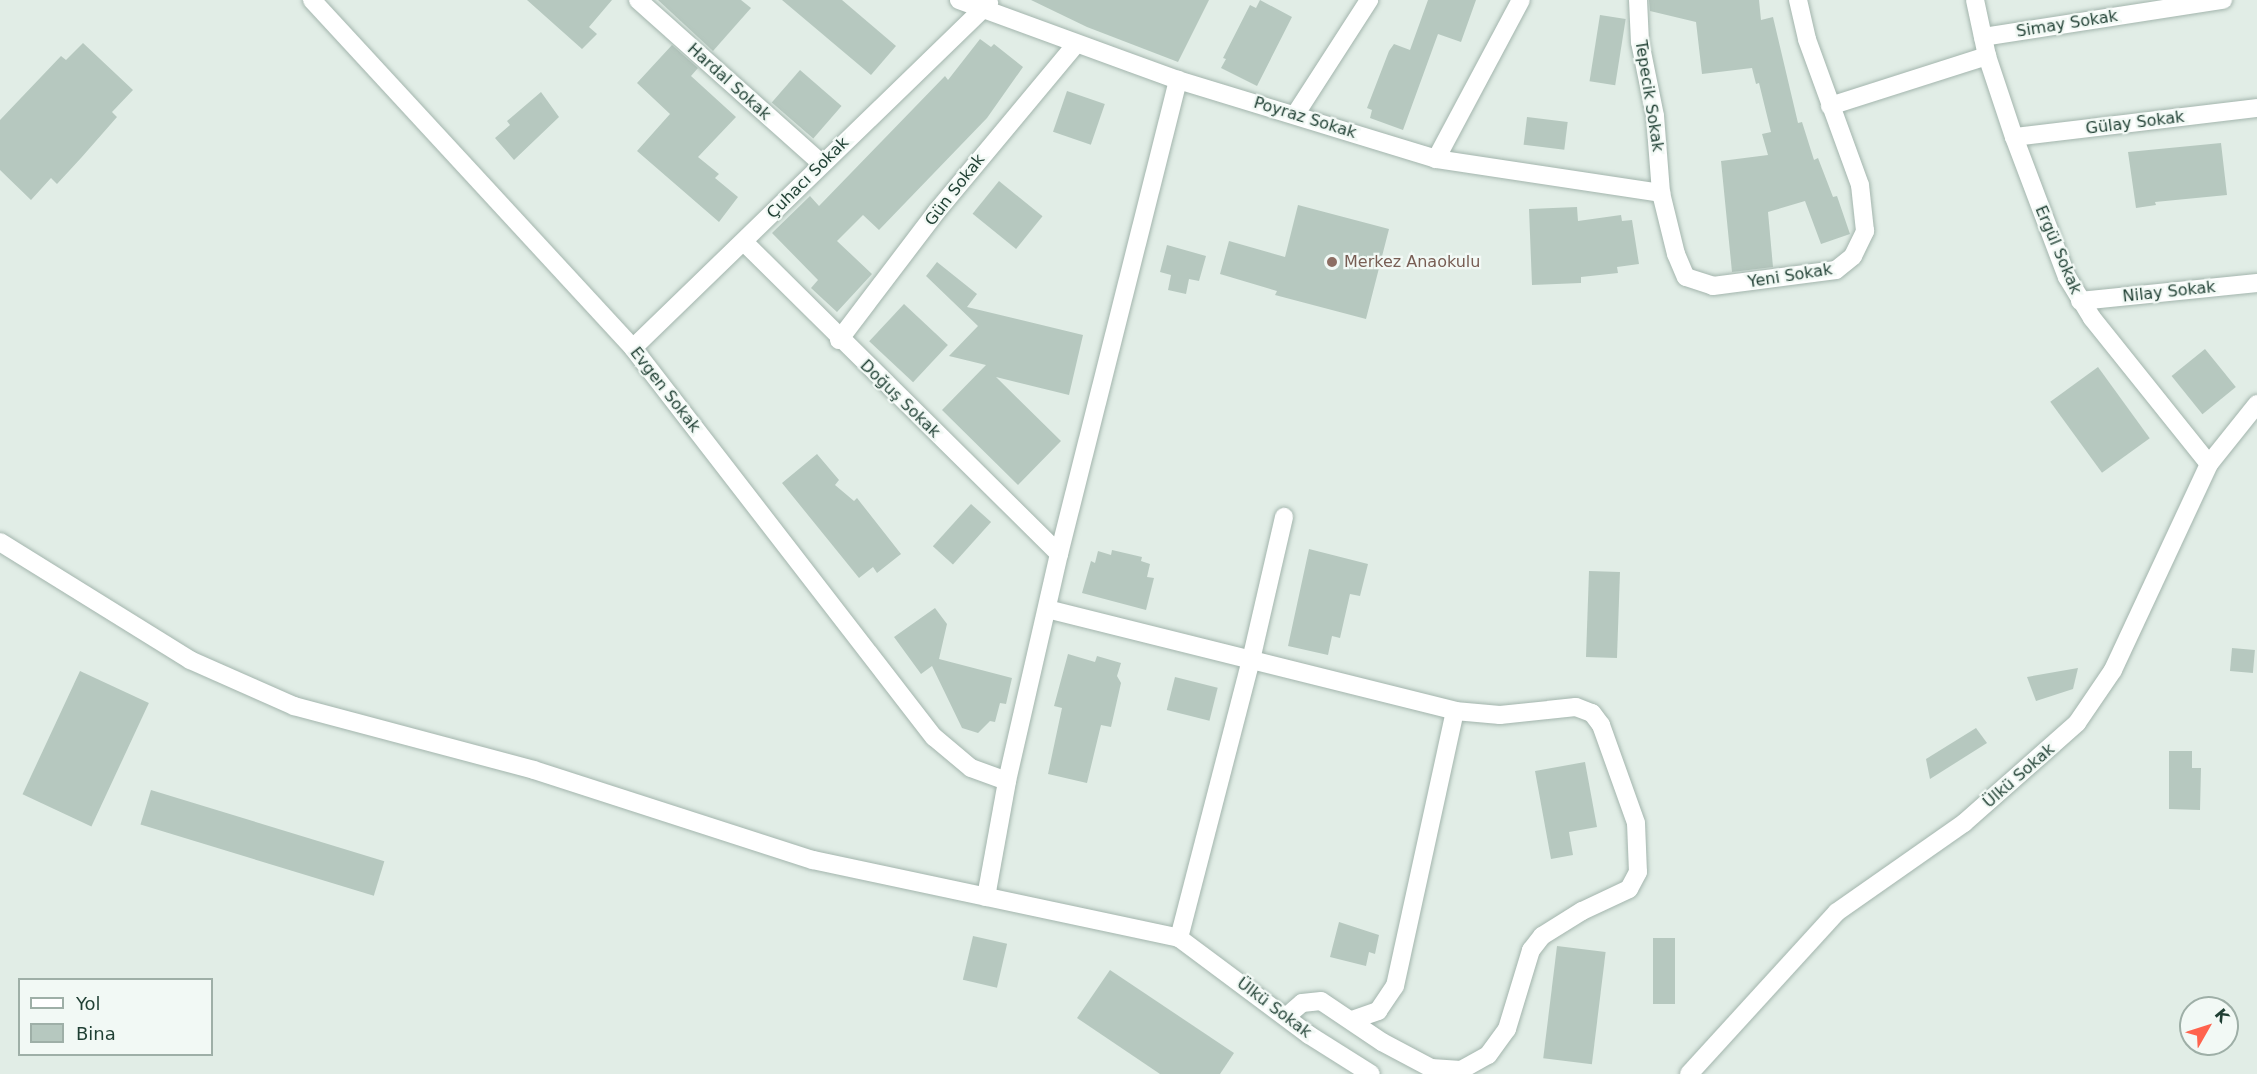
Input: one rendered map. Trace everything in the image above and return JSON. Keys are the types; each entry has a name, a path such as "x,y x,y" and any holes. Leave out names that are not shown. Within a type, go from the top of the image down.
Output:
{"street":[{"name":"Hardal Sokak","path":"638,0 820,163"},
{"name":"Poyraz Sokak","path":"959,0 987,4 1076,44 1178,80 1436,159 1661,193"},
{"path":"1295,115 1369,0"},
{"path":"1436,159 1521,0"},
{"name":"Tepecik Sokak","path":"1638,0 1640,42 1655,116 1661,193"},
{"name":"Yeni Sokak","path":"1661,193 1680,270 1695,282 1729,285 1836,270 1859,249 1865,220 1860,185 1830,105 1798,0"},
{"name":"Ergül Sokak","path":"1975,0 1987,56 2014,137 2057,255 2080,301 2209,464"},
{"name":"Simay Sokak","path":"1983,37 2223,0"},
{"name":"Evgen Sokak","path":"316,1 633,348 934,737 970,768 1007,781"},
{"name":"Çuhacı Sokak","path":"633,348 744,242 820,163 987,4"},
{"name":"Gün Sokak","path":"839,340 944,203 1076,44"},
{"path":"1830,105 1987,56"},
{"path":"986,897 1007,781 1059,554 1178,80"},
{"name":"Gülay Sokak","path":"2014,137 2257,108"},
{"name":"Doğuş Sokak","path":"744,242 839,340 1059,554"},
{"name":"Nilay Sokak","path":"2080,301 2257,283"},
{"name":"Ülkü Sokak","path":"1689,1074 1837,912 1964,823 2077,723 2113,670 2209,464 2257,404"},
{"path":"0,542 190,660 265,696 326,716 534,770 813,860 1179,938 1251,660 1284,517"},
{"path":"1047,609 1455,711 1500,715 1576,707 1592,712 1601,726 1636,823 1638,872 1629,889 1582,911 1542,936 1531,950 1507,1029 1477,1064 1450,1072 1431,1068 1382,1042 1321,1001 1311,1000 1286,1017"},
{"path":"1352,1020 1378,1011 1395,986 1455,711"},
{"name":"Ülkü Sokak","path":"1179,938 1286,1017 1371,1074"}],"building":[{"path":"527,0 612,0 589,27 597,34 582,49"},
{"path":"658,0 741,0 751,8 713,51"},
{"path":"782,0 842,0 896,46 871,75"},
{"path":"1031,0 1209,0 1178,62 1087,27"},
{"path":"1260,0 1292,17 1257,86 1221,68 1226,59 1223,58 1250,5 1256,8"},
{"path":"1428,0 1476,0 1461,42 1438,34 1403,130 1370,118 1372,110 1367,108 1389,51 1394,44 1410,50"},
{"path":"1649,0 1759,0 1761,20 1773,17 1798,123 1802,122 1814,160 1818,158 1833,197 1837,196 1850,234 1821,244 1805,201 1768,212 1773,267 1732,272 1721,161 1768,155 1762,134 1771,132 1759,83 1756,84 1752,68 1702,74 1696,22 1650,11"},
{"path":"1600,15 1626,19 1615,85 1590,81"},
{"path":"980,39 991,47 994,44 1023,67 987,118 879,230 863,215 837,241 872,274 837,312 811,288 818,280 772,233 810,196 819,206 945,76 948,80"},
{"path":"83,43 133,90 112,112 117,117 57,184 51,178 31,200 0,170 0,120 61,56 66,60"},
{"path":"672,45 698,68 691,76 736,117 698,157 719,174 715,178 738,197 719,222 637,151 670,114 637,83"},
{"path":"800,70 842,106 813,139 772,102"},
{"path":"1067,91 1105,104 1091,145 1053,132"},
{"path":"541,92 559,117 514,160 495,138 510,125 507,121"},
{"path":"1527,117 1568,122 1564,150 1524,145"},
{"path":"2221,143 2227,195 2155,202 2156,205 2136,208 2128,152"},
{"path":"999,181 1043,216 1016,249 973,214"},
{"name":"Merkez Anaokulu","path":"1298,205 1389,229 1366,319 1275,295 1277,291 1220,274 1229,241 1285,257"},
{"path":"1577,207 1578,221 1621,215 1622,221 1632,220 1639,264 1617,267 1618,273 1581,277 1581,283 1532,285 1529,209"},
{"path":"1167,245 1206,256 1199,281 1189,279 1186,294 1168,290 1171,275 1160,272"},
{"path":"937,262 977,294 967,307 1083,335 1069,395 996,377 1061,441 1018,485 942,410 986,365 949,356 978,326 926,276"},
{"path":"904,304 948,345 913,382 869,341"},
{"path":"2205,349 2236,387 2202,414 2172,376"},
{"path":"2098,367 2150,438 2102,473 2050,402"},
{"path":"817,454 839,480 835,485 854,501 857,498 901,554 877,573 873,567 859,578 782,483"},
{"path":"971,504 991,522 953,564 933,546"},
{"path":"1309,549 1368,564 1360,596 1350,594 1340,638 1332,636 1328,655 1288,646"},
{"path":"1112,550 1142,557 1141,561 1150,564 1147,577 1154,578 1146,610 1082,593 1091,561 1095,563 1098,551 1111,555"},
{"path":"1589,571 1620,572 1617,658 1586,657"},
{"path":"935,608 947,624 939,659 1012,678 1006,704 1000,703 995,722 990,721 978,733 962,728 932,666 921,674 894,637"},
{"path":"2232,648 2255,650 2253,673 2230,671"},
{"path":"1068,654 1095,662 1097,656 1121,663 1117,676 1121,683 1111,727 1101,725 1087,783 1048,774 1062,708 1054,706"},
{"path":"2078,668 2073,689 2036,701 2027,677"},
{"path":"80,671 149,703 91,826 23,794"},
{"path":"1175,677 1218,688 1209,721 1167,710"},
{"path":"1976,728 1987,743 1930,779 1926,759"},
{"path":"2169,751 2192,751 2192,768 2201,768 2200,810 2169,809"},
{"path":"1585,762 1597,827 1569,832 1573,855 1551,859 1535,771"},
{"path":"151,790 384,861 374,896 140,824"},
{"path":"1339,922 1379,935 1375,954 1369,952 1366,966 1330,957"},
{"path":"973,936 1007,944 997,988 963,980"},
{"path":"1653,938 1675,938 1675,1004 1653,1004"},
{"path":"1557,946 1606,952 1592,1064 1543,1058"},
{"path":"1110,970 1234,1053 1220,1074 1160,1074 1077,1018"}],"place":[{"name":"Merkez Anaokulu","path":"1332,262"}]}
